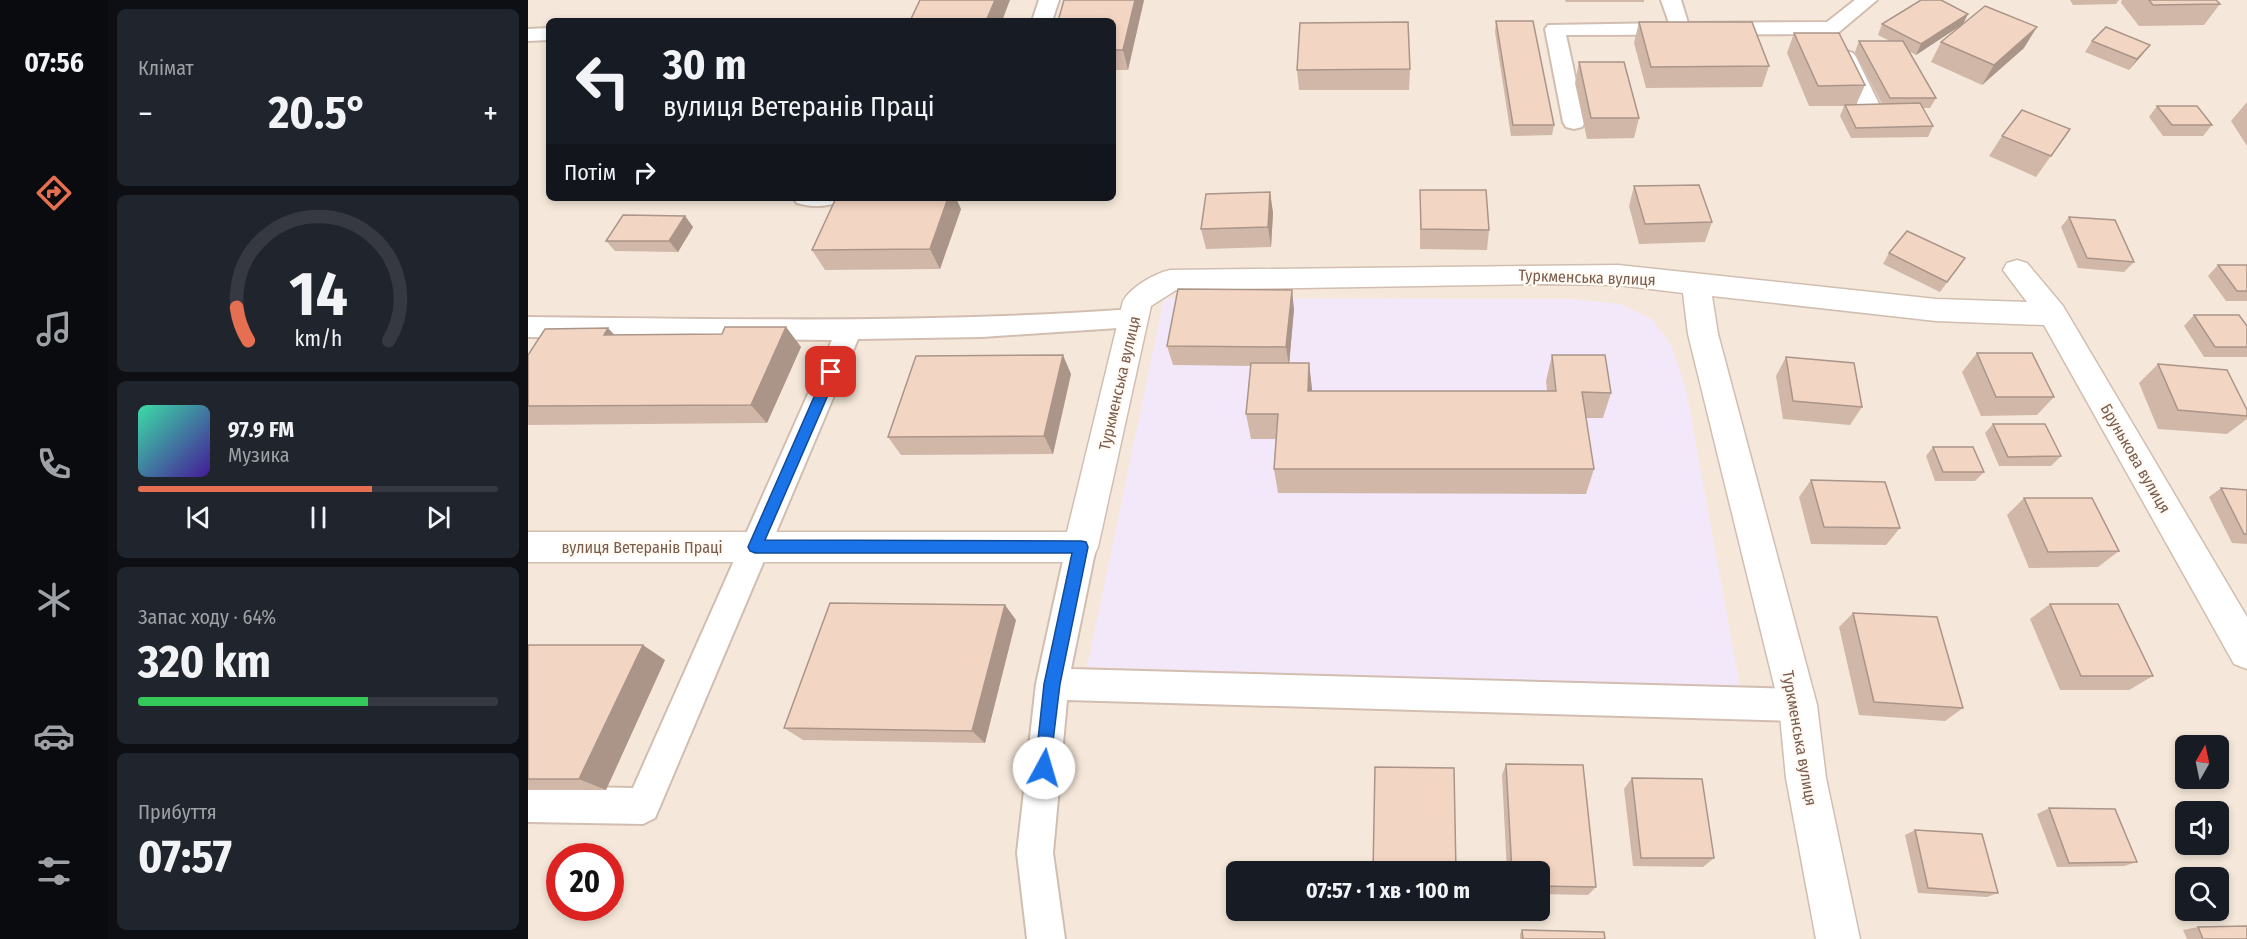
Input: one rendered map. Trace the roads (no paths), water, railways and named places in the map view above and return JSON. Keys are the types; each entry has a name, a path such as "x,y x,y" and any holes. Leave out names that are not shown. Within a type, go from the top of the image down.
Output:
{"street":[{"name":"Брунькова вулиця","path":"2017,270 2053,314 2247,652"},
{"name":"Туркменська вулиця","path":"1081,547 1138,301 1170,280 1546,274 1618,275 1696,284 1703,334 1798,705 1806,778 1838,939"},
{"path":"1696,284 1936,310 2053,314"},
{"name":"вулиця Ветеранів Праці","path":"528,547 1081,547"}],"lane":[{"path":"1043,18 1049,0"},
{"path":"1671,0 1680,27"},
{"path":"1574,122 1555,29 1832,28 1867,0"},
{"path":"1832,28 1869,106"},
{"path":"528,35 546,34"},
{"path":"528,327 850,329 1040,327 1133,318"},
{"path":"528,804 643,806 850,329"},
{"path":"1046,939 1035,853 1052,684 1081,547"},
{"path":"1052,684 1798,705"}]}
